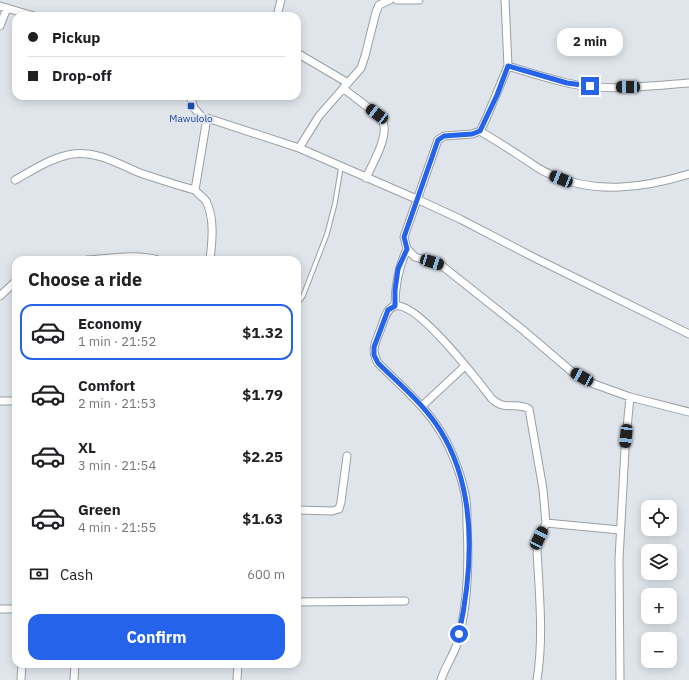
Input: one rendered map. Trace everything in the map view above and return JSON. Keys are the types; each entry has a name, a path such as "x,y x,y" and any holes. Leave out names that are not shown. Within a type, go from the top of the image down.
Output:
{"street":[{"path":"278,12 282,0"},
{"path":"299,148 319,116 361,68 376,12 379,5 390,0"},
{"path":"397,0 419,0"},
{"path":"505,0 508,66 497,95 480,131 468,135 444,136 438,140 404,237 407,249 415,257 441,265 523,330 570,371 594,384 630,397 689,412"},
{"path":"0,26 4,7 21,12"},
{"path":"301,56 346,85 377,114 384,123 384,134 380,147 366,178"},
{"path":"508,66 567,83 590,86 642,87 689,83"},
{"path":"192,100 197,113 207,118 299,148 418,200 460,219 542,262 689,334"},
{"path":"195,190 207,118"},
{"path":"480,131 548,174 573,184 623,188 656,183 689,174"},
{"path":"15,180 59,158 72,154 86,153 101,156 146,175 195,190 205,200 210,211 212,242 210,256"},
{"path":"395,306 395,290 398,269 407,249"},
{"path":"0,296 12,285"},
{"path":"441,680 457,645 463,613 467,577 468,541 466,499 456,462 440,430 422,406 378,363 374,355 374,347 388,310 395,306 403,306 427,324 447,344 498,405 506,407 524,406 529,409 543,489 546,523 539,538 538,549 541,628 540,662 537,680"},
{"path":"422,406 465,366"},
{"path":"620,680 618,594 620,530 630,397"},
{"path":"0,401 12,402"},
{"path":"301,510 332,511 339,508 347,456"},
{"path":"546,523 620,530"},
{"path":"301,602 406,601"},
{"path":"0,609 12,609"},
{"path":"21,680 22,668"},
{"path":"74,680 75,668"},
{"path":"237,680 238,668"}],"lane":[{"path":"301,299 327,234 335,203 341,167"}],"place":[{"name":"Mawulolo","path":"191,106"}],"route":[{"path":"459,634 467,577 468,541 466,499 456,462 440,430 422,406 378,363 374,355 374,347 388,310 395,306 395,290 398,269 407,249 404,237 438,140 444,136 472,134 480,131 497,95 508,66 567,83 590,86"}]}
